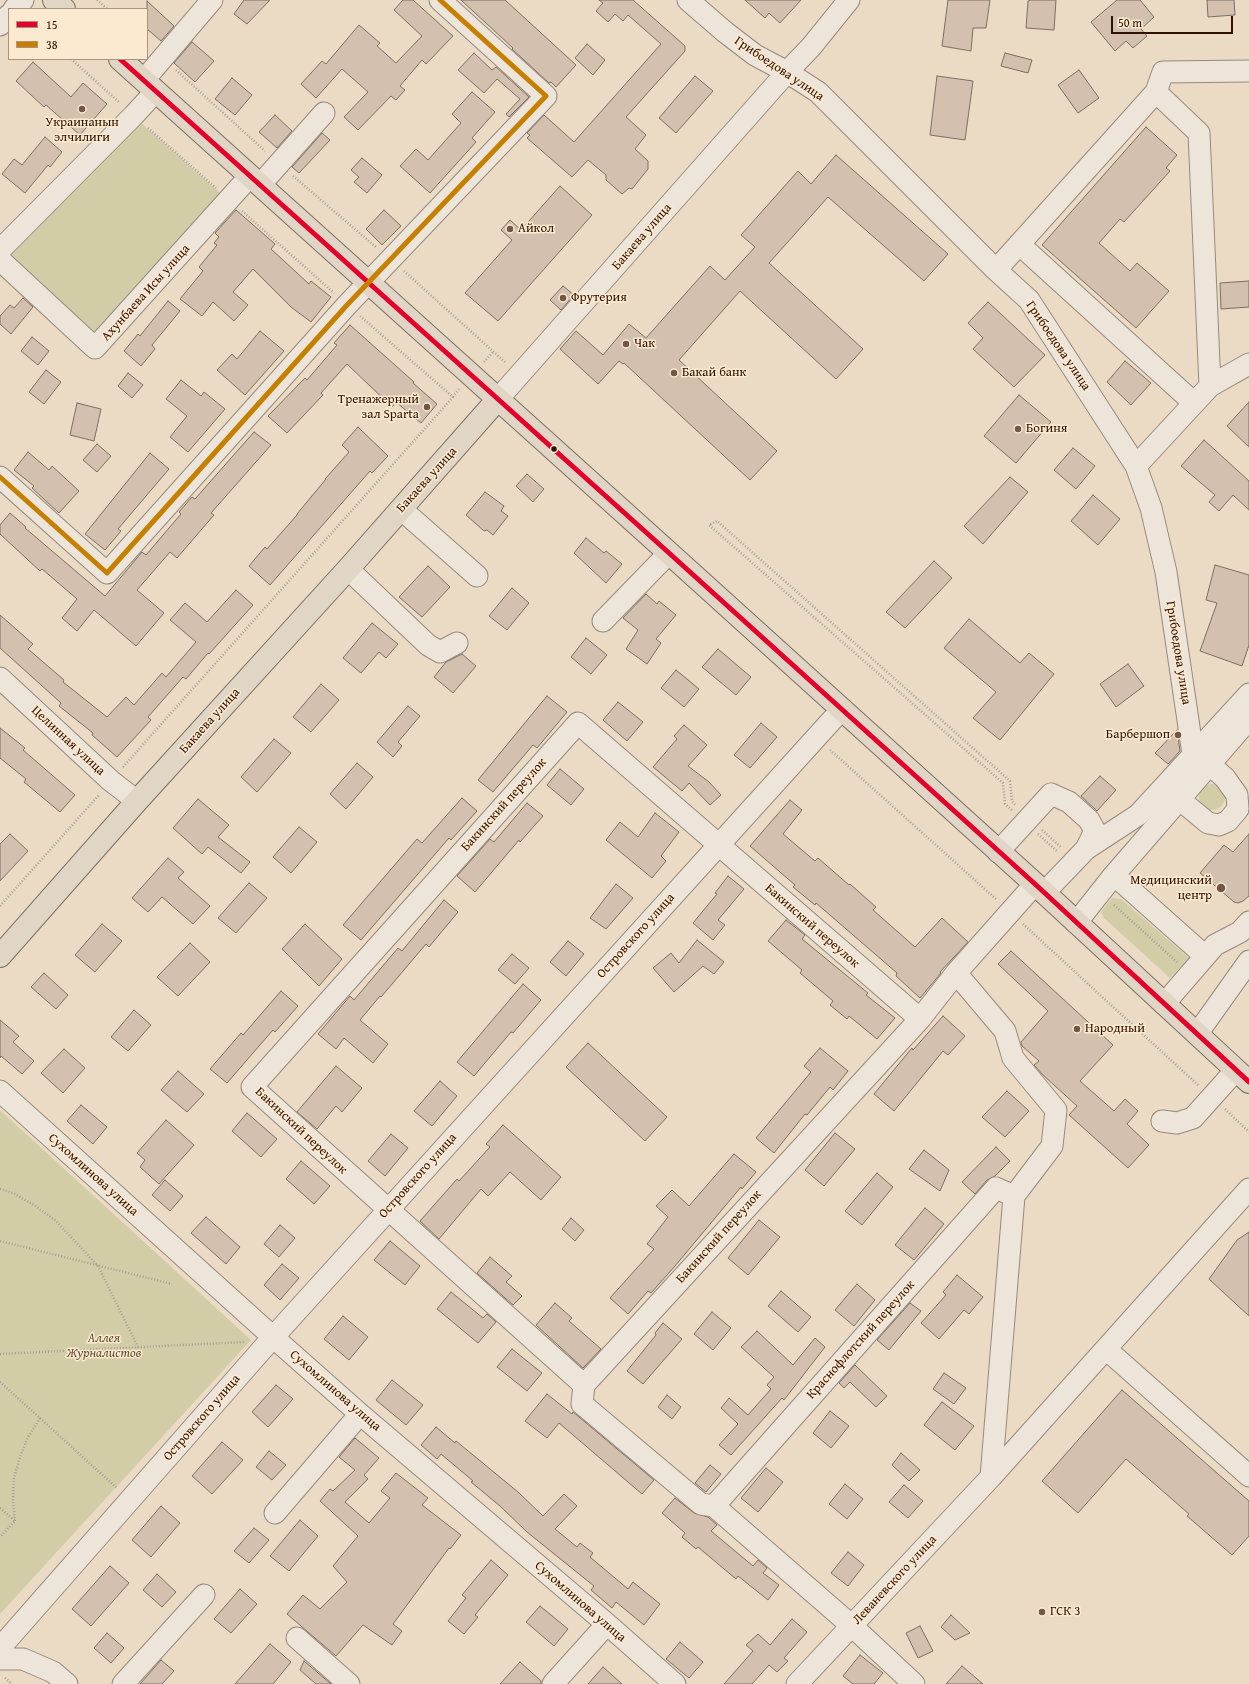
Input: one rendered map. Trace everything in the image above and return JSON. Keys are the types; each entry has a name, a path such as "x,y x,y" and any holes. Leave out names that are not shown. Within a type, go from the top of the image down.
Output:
{"main road":[{"path":"54,0 63,8"},
{"path":"121,60 842,709 1243,1076"},
{"name":"Бакаева улица","path":"0,956 137,801 348,569 498,399"}],"street":[{"path":"15,8 23,0"},
{"path":"0,250 134,116 150,86 162,58 212,0"},
{"path":"0,476 108,573 347,304 546,96 440,0"},
{"name":"Грибоедова улица","path":"688,0 725,32 755,55 787,72 818,92 996,270 1029,300 1136,466 1151,508 1166,572 1201,759"},
{"name":"Бакаева улица","path":"498,399 521,375 787,72 811,47 849,0"},
{"path":"0,25 8,16"},
{"path":"996,270 1156,92 1163,72 1249,71"},
{"path":"1156,92 1199,133 1210,386"},
{"name":"Ахунбаева Исы улица","path":"0,260 96,348 230,200 279,163 324,113"},
{"path":"1019,244 1194,403"},
{"path":"1136,466 1210,386 1249,364"},
{"path":"401,509 477,576"},
{"path":"603,621 669,553"},
{"path":"348,569 428,645 440,652 457,643"},
{"name":"Целинная улица","path":"0,678 111,781 137,801"},
{"path":"1076,923 1179,799 1201,759 1249,694"},
{"name":"Островского улица","path":"0,1648 272,1339 842,709"},
{"path":"1077,858 1138,815 1249,719"},
{"name":"Бакинский переулок","path":"388,1210 252,1087 578,723 718,846 920,1018"},
{"path":"1179,799 1208,822 1219,825 1228,821 1238,809 1236,796 1226,778 1201,759"},
{"path":"998,852 1051,794 1069,802 1089,820 1095,831 1077,858"},
{"name":"Бакинский переулок","path":"584,1385 920,1018 956,973 1010,912 1077,858"},
{"path":"1114,876 1205,956"},
{"path":"1164,1004 1214,945 1240,932 1249,922"},
{"path":"1197,1034 1249,961"},
{"path":"956,973 1005,1031 1013,1058 1056,1110 1052,1146 1014,1196 992,1477"},
{"path":"1162,1121 1177,1123 1193,1118 1212,1097 1243,1076"},
{"name":"Сухомлинова улица","path":"0,1091 272,1339 607,1624 674,1684"},
{"name":"Краснофлотский переулок","path":"714,1506 996,1188 1014,1196"},
{"name":"Леваневского улица","path":"797,1684 992,1477 1249,1189"},
{"path":"388,1210 584,1385 582,1404 701,1504 714,1506 852,1626 914,1684"},
{"path":"1106,1349 1249,1476"},
{"path":"275,1513 360,1414"},
{"path":"123,1684 204,1595"},
{"path":"553,1684 607,1624"},
{"path":"297,1638 349,1684"},
{"path":"1,1667 24,1659 53,1672 67,1684"}],"path":[{"path":"97,0 106,8"},
{"path":"162,58 493,352 521,375"},
{"path":"0,906 453,397 72,60"},
{"path":"718,521 1010,781 1012,801 1027,820 1077,858 1005,804 1003,783 709,525 718,521"},
{"path":"816,738 1010,912 1249,1132"},
{"path":"1101,893 1190,974"},
{"path":"0,1189 14,1193 56,1221 98,1266 138,1347"},
{"path":"0,1241 172,1284"},
{"path":"0,1354 272,1339"},
{"path":"0,1382 130,1500"},
{"path":"0,1537 15,1521 13,1500 14,1478 28,1437 40,1418"},
{"path":"0,1508 15,1521"},
{"path":"1,1667 12,1684"}],"green space":[{"path":"139,121 226,198 94,342 0,256"},
{"path":"1212,784 1221,788 1225,797 1221,806 1212,810 1203,806 1199,797 1203,788"},
{"path":"1112,898 1121,899 1189,958 1170,978 1104,918 1101,912"},
{"name":"Аллея Журналистов","path":"0,1110 251,1340 0,1614"}],"building":[{"path":"244,0 270,0 247,24 234,14"},
{"path":"403,0 413,0 453,36 426,64 422,60 400,86 405,90 396,100 391,96 358,130 344,117 368,92 342,69 316,98 301,84 322,61 326,64 359,25 380,43 377,46 396,63 422,36 394,10"},
{"path":"461,0 505,0 576,65 556,87 551,82 549,83"},
{"path":"599,0 633,0 685,46 685,51 626,117 646,135 635,149 648,161 648,169 632,189 629,188 622,194 606,180 606,175 588,160 572,177 527,138 530,135 527,133 544,115 574,142 661,44 628,15 623,21 615,14 608,22 596,11 603,3"},
{"path":"745,0 801,0 780,23 769,13 765,18"},
{"path":"948,0 990,0 986,28 973,28 971,51 942,46"},
{"path":"1056,0 1054,30 1026,28 1028,1"},
{"path":"1117,0 1140,0 1154,17 1141,29 1147,36 1133,48 1126,41 1115,51 1091,22"},
{"path":"1207,0 1234,0 1235,15 1208,17"},
{"path":"147,1 174,26 161,41 148,30"},
{"path":"192,42 214,61 195,82 174,63"},
{"path":"587,44 605,60 593,75 575,58"},
{"path":"474,53 492,70 496,67 529,97 509,117 506,114 520,99 497,79 484,93 458,70"},
{"path":"1005,53 1032,60 1028,73 1001,66"},
{"path":"33,62 71,97 83,83 107,104 80,135 46,105 44,107 16,81"},
{"path":"1079,70 1099,98 1078,113 1058,85"},
{"path":"695,76 713,91 676,133 659,118"},
{"path":"937,76 973,81 965,140 930,135"},
{"path":"232,78 252,95 235,115 215,99"},
{"path":"472,92 495,112 472,138 476,142 430,193 400,166 416,149 428,160 461,123 452,114"},
{"path":"275,115 292,131 277,148 259,132"},
{"path":"1146,127 1177,155 1166,168 1170,171 1124,222 1120,219 1099,243 1130,271 1137,263 1169,291 1136,328 1042,245"},
{"path":"322,133 330,140 299,173 292,167"},
{"path":"45,137 62,152 50,167 48,165 25,193 2,174 14,159 22,165"},
{"path":"836,155 948,254 924,281 828,197 769,263 863,349 836,379 740,291 679,360 777,451 750,480 624,363 623,364 619,361 598,384 560,349 576,331 603,355 629,324 646,338 710,266 725,280 755,247 741,235 798,171 811,184"},
{"path":"362,158 382,175 367,193 354,182 359,177 351,170"},
{"path":"560,186 592,215 498,321 465,293 512,240 501,230 510,220 521,230"},
{"path":"236,210 275,244 271,249 309,284 311,281 331,297 311,322 291,307 253,269 233,292 248,305 234,321 213,302 202,316 180,299 203,271 199,267 217,245 214,243 219,237 215,233"},
{"path":"384,210 401,226 382,245 366,229"},
{"path":"1249,281 1249,307 1221,309 1220,283"},
{"name":"Фрутерия","path":"563,286 574,295 561,310 550,300"},
{"path":"23,298 33,307 11,334 0,324 0,316 10,305 14,308"},
{"path":"168,301 180,311 152,345 155,349 141,366 124,351 138,334 140,336"},
{"path":"988,302 1045,355 1014,387 973,349 983,338 968,323"},
{"path":"350,325 437,404 421,423 396,402 392,407 347,364 321,393 323,395 287,433 268,416 305,378 307,380 337,345 334,343"},
{"path":"260,331 284,351 245,395 217,370 232,354 237,359"},
{"path":"32,337 49,351 38,365 21,351"},
{"path":"1125,361 1151,383 1131,405 1107,382"},
{"path":"46,370 61,382 44,404 29,392"},
{"path":"128,373 143,385 132,398 118,386"},
{"path":"181,380 201,396 204,392 225,409 188,452 170,437 187,416 166,399"},
{"name":"Богиня","path":"1019,395 1051,422 1016,463 984,436"},
{"path":"1249,402 1249,447 1227,426"},
{"path":"77,403 101,409 94,441 70,435"},
{"path":"358,427 388,456 372,473 370,471 270,585 249,566 265,547 267,549 297,515 325,479 349,452 342,445"},
{"path":"254,432 271,445 211,513 214,515 177,558 170,552 137,590 164,613 136,646 94,610 77,631 62,618 77,599 42,569 40,571 0,534 0,525 10,513 26,527 25,528 105,596 142,552 146,555 181,514 179,512 192,497 195,499"},
{"path":"1204,440 1249,481 1249,510 1233,495 1219,511 1209,502 1215,495 1181,466"},
{"path":"97,444 111,456 97,472 83,460"},
{"path":"1073,448 1095,466 1076,489 1054,470"},
{"path":"28,452 49,470 52,466 79,491 59,513 32,488 34,486 14,470"},
{"path":"150,453 169,469 118,529 121,531 105,550 85,534"},
{"path":"527,474 544,489 533,502 516,486"},
{"path":"1010,477 1028,492 983,544 964,526"},
{"path":"485,492 504,506 501,511 508,516 493,535 487,530 484,531 466,515"},
{"path":"1093,495 1120,519 1098,545 1071,521"},
{"path":"586,538 604,553 606,551 622,564 606,583 574,553"},
{"path":"934,561 952,578 905,628 886,612"},
{"path":"1215,565 1249,575 1249,645 1242,666 1200,651 1217,603 1206,600"},
{"path":"428,566 450,587 422,617 399,597"},
{"path":"512,588 529,603 507,630 489,616"},
{"path":"236,590 253,605 186,679 183,677 148,717 151,720 117,757 92,735 93,733 59,706 61,703 0,648 0,615 33,644 28,649 64,680 63,682 107,717 126,697 134,705 162,673 166,677 196,642 170,620 185,603 207,622"},
{"path":"646,594 657,604 659,601 676,615 656,639 661,643 647,664 626,649 638,630 623,618"},
{"path":"969,619 1020,663 1029,653 1054,674 1000,740 973,718 996,692 944,648"},
{"path":"372,623 398,644 386,658 379,652 361,673 343,658"},
{"path":"586,638 607,655 591,674 571,657"},
{"path":"718,649 751,677 736,695 702,667"},
{"path":"462,654 476,666 453,693 434,677 446,662"},
{"path":"1128,664 1144,686 1116,707 1100,684"},
{"path":"676,670 699,689 684,707 661,688"},
{"path":"321,684 339,700 311,732 293,717"},
{"path":"547,696 567,712 537,748 533,745 493,792 478,780"},
{"path":"618,702 643,722 627,741 603,720"},
{"path":"408,706 420,716 398,742 402,746 393,757 377,742"},
{"path":"761,723 777,737 750,768 734,755"},
{"path":"684,725 707,745 688,766 709,782 721,795 710,805 689,783 682,791 653,767 677,739 674,736"},
{"path":"0,728 25,748 23,750 75,795 60,812 24,782 26,779 0,758"},
{"name":"Барбершоп","path":"1177,730 1180,751 1168,764 1155,753"},
{"path":"274,739 291,753 257,792 241,777"},
{"path":"357,763 373,777 346,809 330,794"},
{"path":"560,769 584,789 571,805 547,785"},
{"path":"1100,776 1116,790 1097,811 1081,796"},
{"path":"462,798 477,811 451,840 449,838 361,940 343,925 417,839 422,843"},
{"path":"198,799 229,825 218,837 250,862 241,873 208,847 202,854 173,828"},
{"path":"790,800 802,810 783,834 815,861 818,858 849,885 850,884 876,907 873,910 915,947 942,918 968,942 940,972 941,973 920,998 896,976 897,973 816,903 815,905 793,887 795,885 750,846"},
{"path":"527,803 543,816 520,842 519,840 475,892 457,876 490,839 494,842"},
{"path":"655,813 679,832 661,856 666,861 652,878 606,840 620,822 638,837"},
{"path":"299,827 317,842 291,873 273,857"},
{"path":"10,834 28,851 0,881 0,844"},
{"path":"1249,834 1249,896 1238,903 1234,902 1200,873 1224,845 1233,852"},
{"path":"168,858 184,872 178,878 210,906 193,924 162,897 148,912 132,898"},
{"path":"728,876 744,889 718,920 725,925 713,940 693,923 717,894 715,893"},
{"path":"249,883 267,898 236,933 218,918"},
{"path":"616,884 633,898 606,929 590,918"},
{"path":"444,900 458,912 429,947 426,944 360,1020 388,1044 373,1063 344,1038 336,1049 318,1034 350,996 354,1000 398,948 402,951"},
{"path":"786,920 805,935 802,939 868,993 866,995 895,1018 877,1039 849,1016 847,1019 830,1005 833,1001 800,973 802,970 768,941"},
{"path":"102,924 122,941 95,972 75,955"},
{"path":"305,924 342,959 319,986 282,949"},
{"path":"697,940 724,962 714,974 703,966 674,992 653,968 671,953 679,963"},
{"path":"568,941 584,954 566,976 550,962"},
{"path":"190,943 210,962 178,996 157,977"},
{"path":"1011,951 1113,1045 1080,1081 1114,1111 1125,1099 1138,1111 1127,1124 1149,1145 1128,1168 1069,1115 1077,1106 1043,1075 1034,1065 1039,1061 1022,1046 1021,1042 1048,1011 998,964"},
{"path":"512,954 529,968 515,984 498,970"},
{"path":"44,973 68,995 56,1009 31,987"},
{"path":"523,984 541,1000 513,1033 511,1032 474,1076 457,1062"},
{"path":"281,991 298,1006 275,1032 273,1030 227,1083 210,1069 241,1033 243,1035"},
{"path":"134,1010 151,1025 128,1051 111,1037"},
{"path":"943,1016 965,1036 948,1055 943,1051 894,1111 874,1094 912,1048 913,1050"},
{"path":"0,1020 19,1036 13,1042 34,1061 22,1074 1,1056 0,1058"},
{"path":"588,1043 667,1117 645,1141 566,1067"},
{"path":"820,1048 848,1071 833,1090 830,1087 807,1115 805,1114 774,1153 756,1138 811,1072 804,1066"},
{"path":"64,1049 85,1068 63,1093 41,1073"},
{"path":"336,1066 362,1088 342,1112 336,1106 317,1129 297,1112"},
{"path":"178,1071 204,1094 187,1112 161,1090"},
{"path":"440,1081 457,1096 432,1126 414,1111"},
{"path":"1007,1091 1029,1111 1005,1137 982,1117"},
{"path":"81,1105 107,1127 93,1144 67,1121"},
{"path":"247,1113 277,1139 261,1157 232,1131"},
{"path":"166,1120 194,1145 159,1184 140,1167 145,1160 137,1153"},
{"path":"503,1125 561,1177 541,1200 510,1172 488,1196 481,1189 439,1239 420,1221 457,1179 459,1181 490,1147 486,1144"},
{"path":"835,1133 855,1149 824,1186 805,1170"},
{"path":"391,1134 408,1148 385,1176 368,1161"},
{"path":"996,1147 1010,1161 995,1176 987,1180 975,1194 962,1182"},
{"path":"924,1150 949,1170 940,1191 909,1169"},
{"path":"734,1154 756,1172 742,1189 741,1187 651,1293 648,1291 628,1314 610,1298 654,1249 647,1244 668,1217 656,1206 672,1190 689,1206"},
{"path":"301,1161 330,1186 314,1204 286,1179"},
{"path":"877,1173 893,1187 862,1225 845,1211"},
{"path":"165,1180 183,1196 170,1211 152,1195"},
{"path":"925,1208 944,1224 914,1260 895,1245"},
{"path":"206,1217 240,1247 226,1264 191,1233"},
{"path":"571,1218 584,1230 575,1241 562,1229"},
{"path":"759,1220 780,1237 748,1275 728,1258"},
{"path":"280,1225 295,1238 279,1257 264,1244"},
{"path":"1249,1232 1249,1316 1209,1279 1237,1240"},
{"path":"390,1241 420,1266 405,1285 374,1260"},
{"path":"490,1257 512,1276 506,1282 522,1296 513,1305 477,1273"},
{"path":"282,1264 299,1278 280,1300 264,1285"},
{"path":"957,1275 983,1297 969,1314 964,1310 939,1339 921,1323 946,1295 943,1292"},
{"path":"857,1284 875,1300 854,1326 835,1310"},
{"path":"781,1291 811,1317 798,1332 768,1306"},
{"path":"451,1292 483,1318 487,1314 496,1322 478,1343 437,1309"},
{"path":"555,1303 572,1318 569,1321 601,1349 583,1368 536,1325"},
{"path":"910,1303 921,1311 889,1350 877,1340"},
{"path":"712,1312 731,1328 713,1350 694,1334"},
{"path":"343,1316 368,1337 349,1360 324,1339"},
{"path":"663,1323 682,1339 643,1384 627,1371 656,1335 655,1333"},
{"path":"757,1331 793,1365 815,1338 825,1347 784,1400 782,1398 731,1455 719,1445 738,1424 721,1408 729,1398 748,1415 771,1389 767,1385 774,1377 741,1347"},
{"path":"512,1349 542,1373 527,1391 497,1367"},
{"path":"855,1365 887,1396 876,1407 850,1382 844,1388 839,1383"},
{"path":"944,1373 966,1388 954,1404 933,1389"},
{"path":"392,1380 423,1405 406,1425 376,1400"},
{"path":"276,1385 293,1399 268,1427 252,1412"},
{"path":"1122,1390 1249,1501 1249,1536 1232,1555 1187,1516 1189,1514 1126,1459 1078,1513 1042,1481"},
{"path":"547,1394 572,1414 573,1412 654,1480 642,1494 559,1423 547,1438 525,1421"},
{"path":"667,1395 681,1407 672,1419 658,1407"},
{"path":"942,1402 974,1426 955,1450 924,1425"},
{"path":"830,1411 849,1426 831,1448 813,1433"},
{"path":"436,1427 455,1443 456,1441 518,1492 543,1516 564,1494 577,1506 555,1529 577,1547 580,1543 593,1553 590,1557 628,1589 633,1582 660,1604 644,1625 616,1602 612,1608 591,1590 594,1586 527,1532 500,1506 471,1482 473,1481 441,1454 437,1459 421,1445"},
{"path":"355,1438 379,1458 364,1475 368,1479 345,1502 369,1523 390,1498 381,1491 396,1473 428,1498 422,1505 461,1535 450,1549 449,1548 393,1624 402,1631 392,1645 363,1625 336,1656 287,1614 303,1595 320,1609 347,1582 333,1566 358,1536 320,1501 330,1489 333,1491 355,1470 339,1457"},
{"path":"222,1442 243,1460 212,1494 192,1476"},
{"path":"269,1451 286,1465 272,1480 256,1467"},
{"path":"901,1453 920,1470 909,1481 892,1465"},
{"path":"710,1465 721,1474 706,1492 695,1483"},
{"path":"766,1468 783,1482 758,1512 741,1498"},
{"path":"845,1484 863,1499 847,1519 829,1504"},
{"path":"904,1485 923,1501 908,1518 889,1502"},
{"path":"675,1498 694,1513 708,1517 717,1525 711,1531 753,1566 758,1560 767,1568 763,1573 779,1585 768,1600 738,1576 736,1579 698,1547 696,1549 682,1537 685,1533 662,1513"},
{"path":"161,1506 180,1523 151,1557 132,1540"},
{"path":"300,1520 318,1536 289,1571 270,1556"},
{"path":"254,1528 269,1540 249,1563 234,1551"},
{"path":"848,1552 864,1565 848,1586 831,1573"},
{"path":"491,1560 508,1575 475,1615 478,1617 464,1634 448,1621 466,1598 462,1595"},
{"path":"110,1566 129,1583 91,1626 72,1609"},
{"path":"157,1574 176,1592 162,1607 143,1590"},
{"path":"240,1589 257,1604 231,1633 214,1619"},
{"path":"540,1606 568,1629 554,1646 526,1622"},
{"path":"951,1615 970,1633 955,1640 941,1627"},
{"path":"792,1619 807,1632 784,1658 788,1661 777,1672 769,1665 752,1684 724,1684 753,1651 746,1645 758,1634 770,1645"},
{"path":"920,1626 933,1651 918,1658 906,1633"},
{"path":"107,1633 124,1648 111,1663 94,1648"},
{"path":"680,1642 703,1662 689,1678 666,1659"},
{"path":"270,1644 291,1662 273,1684 235,1684"},
{"path":"860,1655 883,1673 874,1684 853,1684 843,1676"},
{"path":"161,1660 174,1671 162,1684 140,1684"},
{"path":"304,1661 331,1684 316,1684 300,1670"},
{"path":"520,1662 541,1681 541,1684 500,1684"},
{"path":"962,1666 983,1684 946,1684"},
{"path":"603,1667 622,1684 588,1684"}],"transit line":[{"name":"38","path":"0,477 107,573 347,305 546,96 440,0"},
{"name":"15","path":"121,60 1035,884 1249,1082"}],"place":[{"name":"Украинанын элчилиги","path":"82,109"},
{"name":"Айкол","path":"510,229"},
{"name":"Фрутерия","path":"563,298"},
{"name":"Чак","path":"626,344"},
{"name":"Бакай банк","path":"674,373"},
{"name":"Тренажерный зал Sparta","path":"427,407"},
{"name":"Богиня","path":"1018,429"},
{"name":"Барбершоп","path":"1178,735"},
{"name":"Медицинский центр","path":"1221,888"},
{"name":"Народный","path":"1077,1029"},
{"name":"ГСК 3","path":"1042,1612"}]}
